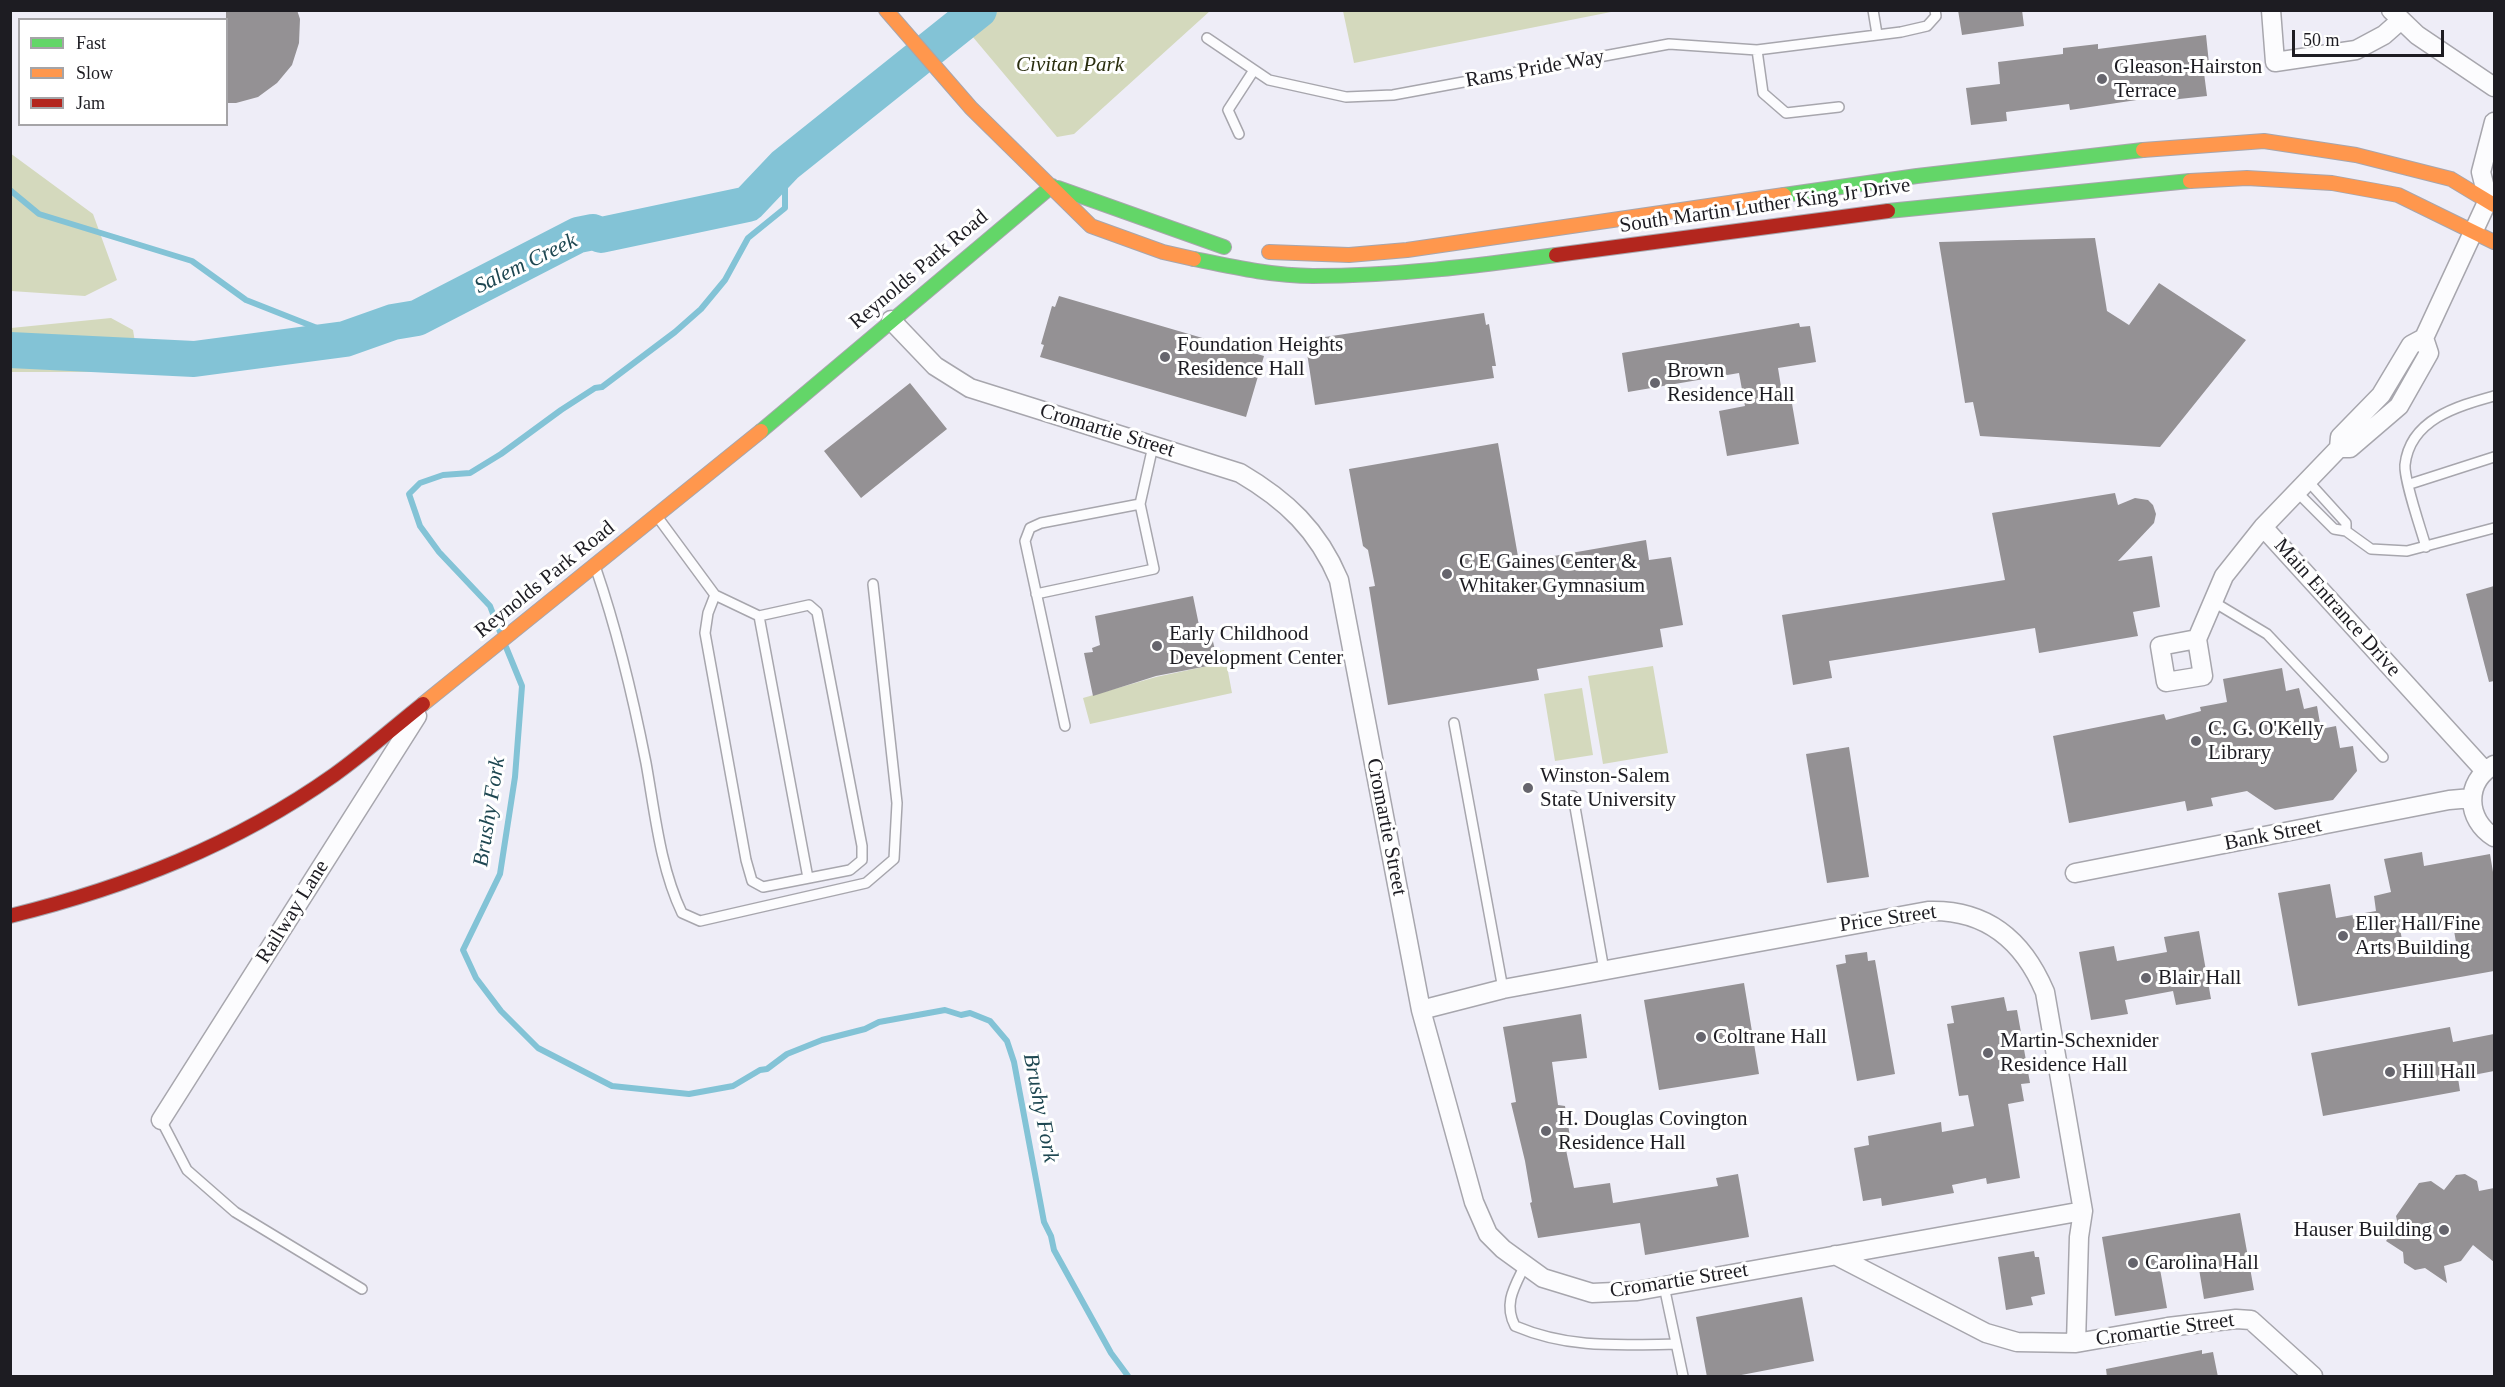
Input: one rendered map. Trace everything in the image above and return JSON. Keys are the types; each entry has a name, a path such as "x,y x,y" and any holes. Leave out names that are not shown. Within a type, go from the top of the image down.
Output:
{"main road":[{"name":"South Martin Luther King Jr Drive","path":"886,10 971,108 1091,226 1163,252 1243,269 1311,276 1512,261 1923,206 2159,183 2247,178 2332,183 2398,195 2474,230 2494,242"},
{"name":"South Martin Luther King Jr Drive","path":"1052,186 1220,246 1314,255 1407,250 1917,176 2116,152 2264,141 2356,155 2451,179 2492,200"},
{"name":"Reynolds Park Road","path":"10,916 126,883 176,864 230,837 334,775 657,517 1052,186"}],"street":[{"path":"2271,10 2275,62 2356,50 2384,34 2396,15 2417,35 2494,87"},
{"path":"2492,200 2481,172 2494,122"},
{"name":"Main Entrance Drive","path":"2490,768 2263,527 2339,448 2340,436 2381,395 2411,345 2424,338 2474,230 2492,200"},
{"name":"Cromartie Street","path":"891,320 935,366 970,388 1232,470 1272,492 1302,520 1329,556 1339,580 1421,1010 1474,1203 1488,1234 1525,1265 1543,1278 1592,1293 1637,1291 2083,1211"},
{"name":"Main Entrance Drive","path":"2339,448 2350,448 2381,424 2410,390 2429,353 2424,338"},
{"path":"2363,414 2381,424"},
{"path":"2197,639 2212,601 2240,552 2263,527"},
{"name":"Railway Lane","path":"161,1120 424,705"},
{"path":"2490,768 2475,785 2472,798 2476,819 2484,830 2494,837"},
{"name":"Bank Street","path":"2075,873 2449,800 2472,798"},
{"name":"Price Street","path":"1421,1010 1496,990 1928,911 1947,911 1967,915 1994,926 2031,963 2045,992 2083,1211 2079,1237 2076,1343"},
{"name":"Cromartie Street","path":"1835,1255 1986,1333 2017,1342 2076,1343 2168,1327 2244,1318 2256,1323 2313,1377"}],"lane":[{"path":"1873,10 1877,34"},
{"name":"Rams Pride Way","path":"1208,38 1269,80 1346,97 1393,95 1669,44 1757,50 1901,32 1927,26 1936,16 1935,10"},
{"path":"1757,50 1763,93 1786,112 1839,107"},
{"path":"1239,134 1228,110 1254,70"},
{"path":"2426,547 2405,467 2410,447 2429,422 2452,408 2494,396"},
{"path":"1036,594 1154,569 1140,504 1153,446"},
{"path":"2410,484 2494,457"},
{"path":"2302,486 2334,529 2346,531 2371,549 2407,551 2494,528"},
{"path":"2302,486 2346,523 2346,531"},
{"path":"1065,726 1025,541 1030,528 1041,523 1140,504"},
{"path":"657,517 716,595 759,616 809,606 817,612 859,834 862,860 850,870 763,887 752,881 746,860 705,633 708,613 716,595"},
{"path":"595,567 618,637 639,728 669,886 682,913 700,921 866,883 894,859 897,803 873,584"},
{"path":"2212,601 2267,634 2383,757"},
{"path":"759,616 808,878"},
{"path":"1454,723 1496,990"},
{"path":"1573,796 1604,970"},
{"path":"161,1120 187,1170 235,1212 362,1289"},
{"path":"1525,1265 1510,1298 1508,1314 1515,1326 1530,1332 1596,1346 1676,1344"},
{"path":"1664,1286 1683,1377"}],"green space":[{"path":"1343,10 1616,11 1354,63"},
{"name":"Civitan Park","path":"951,11 1210,11 1074,134 1057,137"},
{"path":"10,153 93,214 117,280 85,296 11,291"},
{"path":"111,318 133,330 140,372 11,372 11,328"},
{"path":"1224,650 1232,693 1090,724 1083,698 1156,677 1217,664 1215,652"},
{"path":"1653,666 1668,753 1603,764 1588,676"},
{"path":"1582,688 1593,755 1555,761 1544,694"}],"building":[{"path":"226,10 297,10 300,19 299,43 292,65 277,83 258,97 236,103 228,103 228,18 226,18"},
{"path":"1958,10 2022,10 2024,26 1962,35"},
{"name":"Gleason-Hairston Terrace","path":"2206,35 2210,73 2204,73 2207,96 2170,100 2170,95 2070,110 2069,104 2006,112 2007,121 1971,125 1966,88 2000,84 1998,62 2063,54 2063,48 2098,44 2098,49"},
{"path":"2095,238 2107,311 2129,325 2159,283 2246,340 2160,447 1980,436 1973,402 1965,403 1939,242"},
{"name":"Foundation Heights Residence Hall","path":"1059,296 1264,356 1246,417 1040,357 1044,345 1041,344 1052,306 1055,307"},
{"name":"Foundation Heights Residence Hall","path":"1484,313 1486,325 1489,324 1496,366 1492,366 1494,378 1315,405 1305,340"},
{"name":"Brown Residence Hall","path":"1799,323 1800,327 1810,326 1816,362 1778,368 1783,399 1791,398 1799,444 1727,456 1719,411 1745,406 1739,373 1628,392 1622,353"},
{"path":"910,383 947,429 861,498 824,451"},
{"name":"C E Gaines Center & Whitaker Gymnasium","path":"1498,443 1519,562 1646,540 1649,560 1671,557 1683,625 1660,629 1663,647 1537,669 1539,680 1388,705 1369,587 1375,586 1368,550 1363,546 1349,469"},
{"path":"2115,493 2118,505 2135,498 2148,500 2153,505 2156,514 2154,523 2118,561 2152,556 2160,607 2133,612 2138,636 2039,653 2035,628 1829,661 1832,678 1793,685 1782,615 2005,580 1992,513"},
{"path":"2494,586 2494,681 2489,682 2466,594"},
{"name":"Early Childhood Development Center","path":"1193,596 1200,630 1210,628 1218,664 1156,676 1093,696 1084,653 1093,652 1092,648 1100,645 1095,616"},
{"name":"C. G. O'Kelly Library","path":"2282,668 2286,691 2299,688 2304,709 2317,706 2321,729 2336,726 2340,748 2353,746 2357,771 2333,800 2275,810 2247,791 2211,798 2213,806 2187,811 2185,801 2069,823 2053,736 2164,714 2166,720 2201,711 2200,707 2227,702 2223,679"},
{"path":"1849,747 1869,877 1827,883 1806,754"},
{"name":"Eller Hall/Fine Arts Building","path":"2422,852 2424,866 2490,854 2494,878 2494,971 2298,1006 2278,893 2330,884 2336,918 2376,911 2374,896 2391,892 2384,859","holes":["2451,913 2457,948 2405,958 2399,922"]},
{"name":"Blair Hall","path":"2199,931 2211,999 2176,1005 2173,991 2125,1000 2128,1014 2091,1020 2079,952 2114,946 2117,961 2167,952 2164,937"},
{"path":"1867,952 1868,961 1875,960 1895,1074 1857,1081 1836,965 1846,963 1845,955"},
{"name":"Coltrane Hall","path":"1744,983 1759,1074 1659,1090 1644,1000"},
{"path":"2004,997 2007,1011 2017,1010 2030,1083 2021,1084 2024,1101 2008,1104 2020,1178 1987,1184 1986,1178 1952,1185 1954,1193 1882,1206 1881,1198 1863,1201 1854,1148 1869,1145 1868,1136 1941,1122 1942,1132 1974,1126 1968,1095 1959,1096 1947,1024 1954,1023 1951,1006"},
{"name":"H. Douglas Covington Residence Hall","path":"1581,1014 1587,1058 1552,1062 1558,1105 1565,1106 1571,1143 1565,1145 1574,1188 1610,1183 1613,1203 1718,1186 1716,1178 1738,1174 1749,1237 1645,1255 1640,1223 1538,1238 1530,1203 1532,1202 1525,1161 1511,1103 1516,1102 1503,1027"},
{"name":"Hill Hall","path":"2450,1027 2453,1042 2494,1034 2494,1071 2458,1078 2460,1091 2323,1116 2311,1053"},
{"name":"Hauser Building","path":"2465,1174 2477,1181 2479,1191 2494,1188 2494,1262 2473,1245 2461,1261 2444,1266 2447,1283 2425,1268 2415,1270 2404,1263 2403,1252 2386,1241 2398,1225 2396,1216 2419,1183 2431,1181 2444,1190 2456,1175"},
{"name":"Carolina Hall","path":"2240,1213 2254,1290 2204,1299 2198,1263 2160,1269 2167,1308 2115,1316 2102,1237"},
{"path":"2034,1251 2035,1257 2039,1257 2045,1294 2031,1297 2033,1305 2006,1310 1998,1257"},
{"path":"1802,1297 1814,1361 1731,1377 1707,1377 1696,1317"},
{"path":"2202,1350 2202,1354 2213,1352 2218,1377 2107,1377 2106,1369"}],"waterway":[{"name":"Salem Creek","path":"10,350 194,359 345,339 393,322 417,318 578,235 593,232 601,235 748,204 785,165 979,10"},
{"name":"Brushy Fork","path":"500,632 490,606 439,552 420,526 409,494 420,483 443,475 470,473 501,454 561,410 595,388 602,387 675,332 701,309 725,280 748,238 785,208 785,165"},
{"path":"10,190 39,214 192,261 246,300 345,339"},
{"name":"Brushy Fork","path":"506,647 522,686 515,777 500,874 463,950 476,978 501,1011 538,1048 612,1086 689,1094 733,1086 760,1070 767,1069 787,1054 822,1040 865,1029 879,1022 945,1010 961,1015 970,1013 990,1021 1007,1041 1014,1062 1044,1222 1051,1236 1054,1250 1111,1353 1128,1376"}],"traffic: fast":[{"path":"1784,195 1917,176 2143,150"},
{"path":"1888,211 2190,181"},
{"path":"761,431 1052,186"},
{"path":"1058,188 1224,247"},
{"path":"1194,259 1268,273 1313,276 1435,270 1556,255"}],"traffic: slow":[{"path":"886,10 971,108 1091,226 1163,252 1194,259"},
{"path":"2143,150 2264,141 2356,155 2451,179 2494,205"},
{"path":"2190,181 2247,178 2332,183 2398,195 2494,242"},
{"path":"1269,252 1349,255 1407,250 1784,195"},
{"path":"423,704 761,431"}],"traffic: jam":[{"path":"1556,255 1888,211"},
{"path":"10,916 96,892 179,861 219,843 296,800 334,775 423,704"}],"place":[{"name":"Gleason-Hairston Terrace","path":"2102,79"},
{"name":"Foundation Heights Residence Hall","path":"1165,357"},
{"name":"Brown Residence Hall","path":"1655,383"},
{"name":"C E Gaines Center & Whitaker Gymnasium","path":"1447,574"},
{"name":"Early Childhood Development Center","path":"1157,646"},
{"name":"C. G. O'Kelly Library","path":"2196,741"},
{"name":"Winston-Salem State University","path":"1528,788"},
{"name":"Eller Hall/Fine Arts Building","path":"2343,936"},
{"name":"Blair Hall","path":"2146,978"},
{"name":"Coltrane Hall","path":"1701,1037"},
{"name":"Martin-Schexnider Residence Hall","path":"1988,1053"},
{"name":"Hill Hall","path":"2390,1072"},
{"name":"H. Douglas Covington Residence Hall","path":"1546,1131"},
{"name":"Hauser Building","path":"2444,1230"},
{"name":"Carolina Hall","path":"2133,1263"}]}
